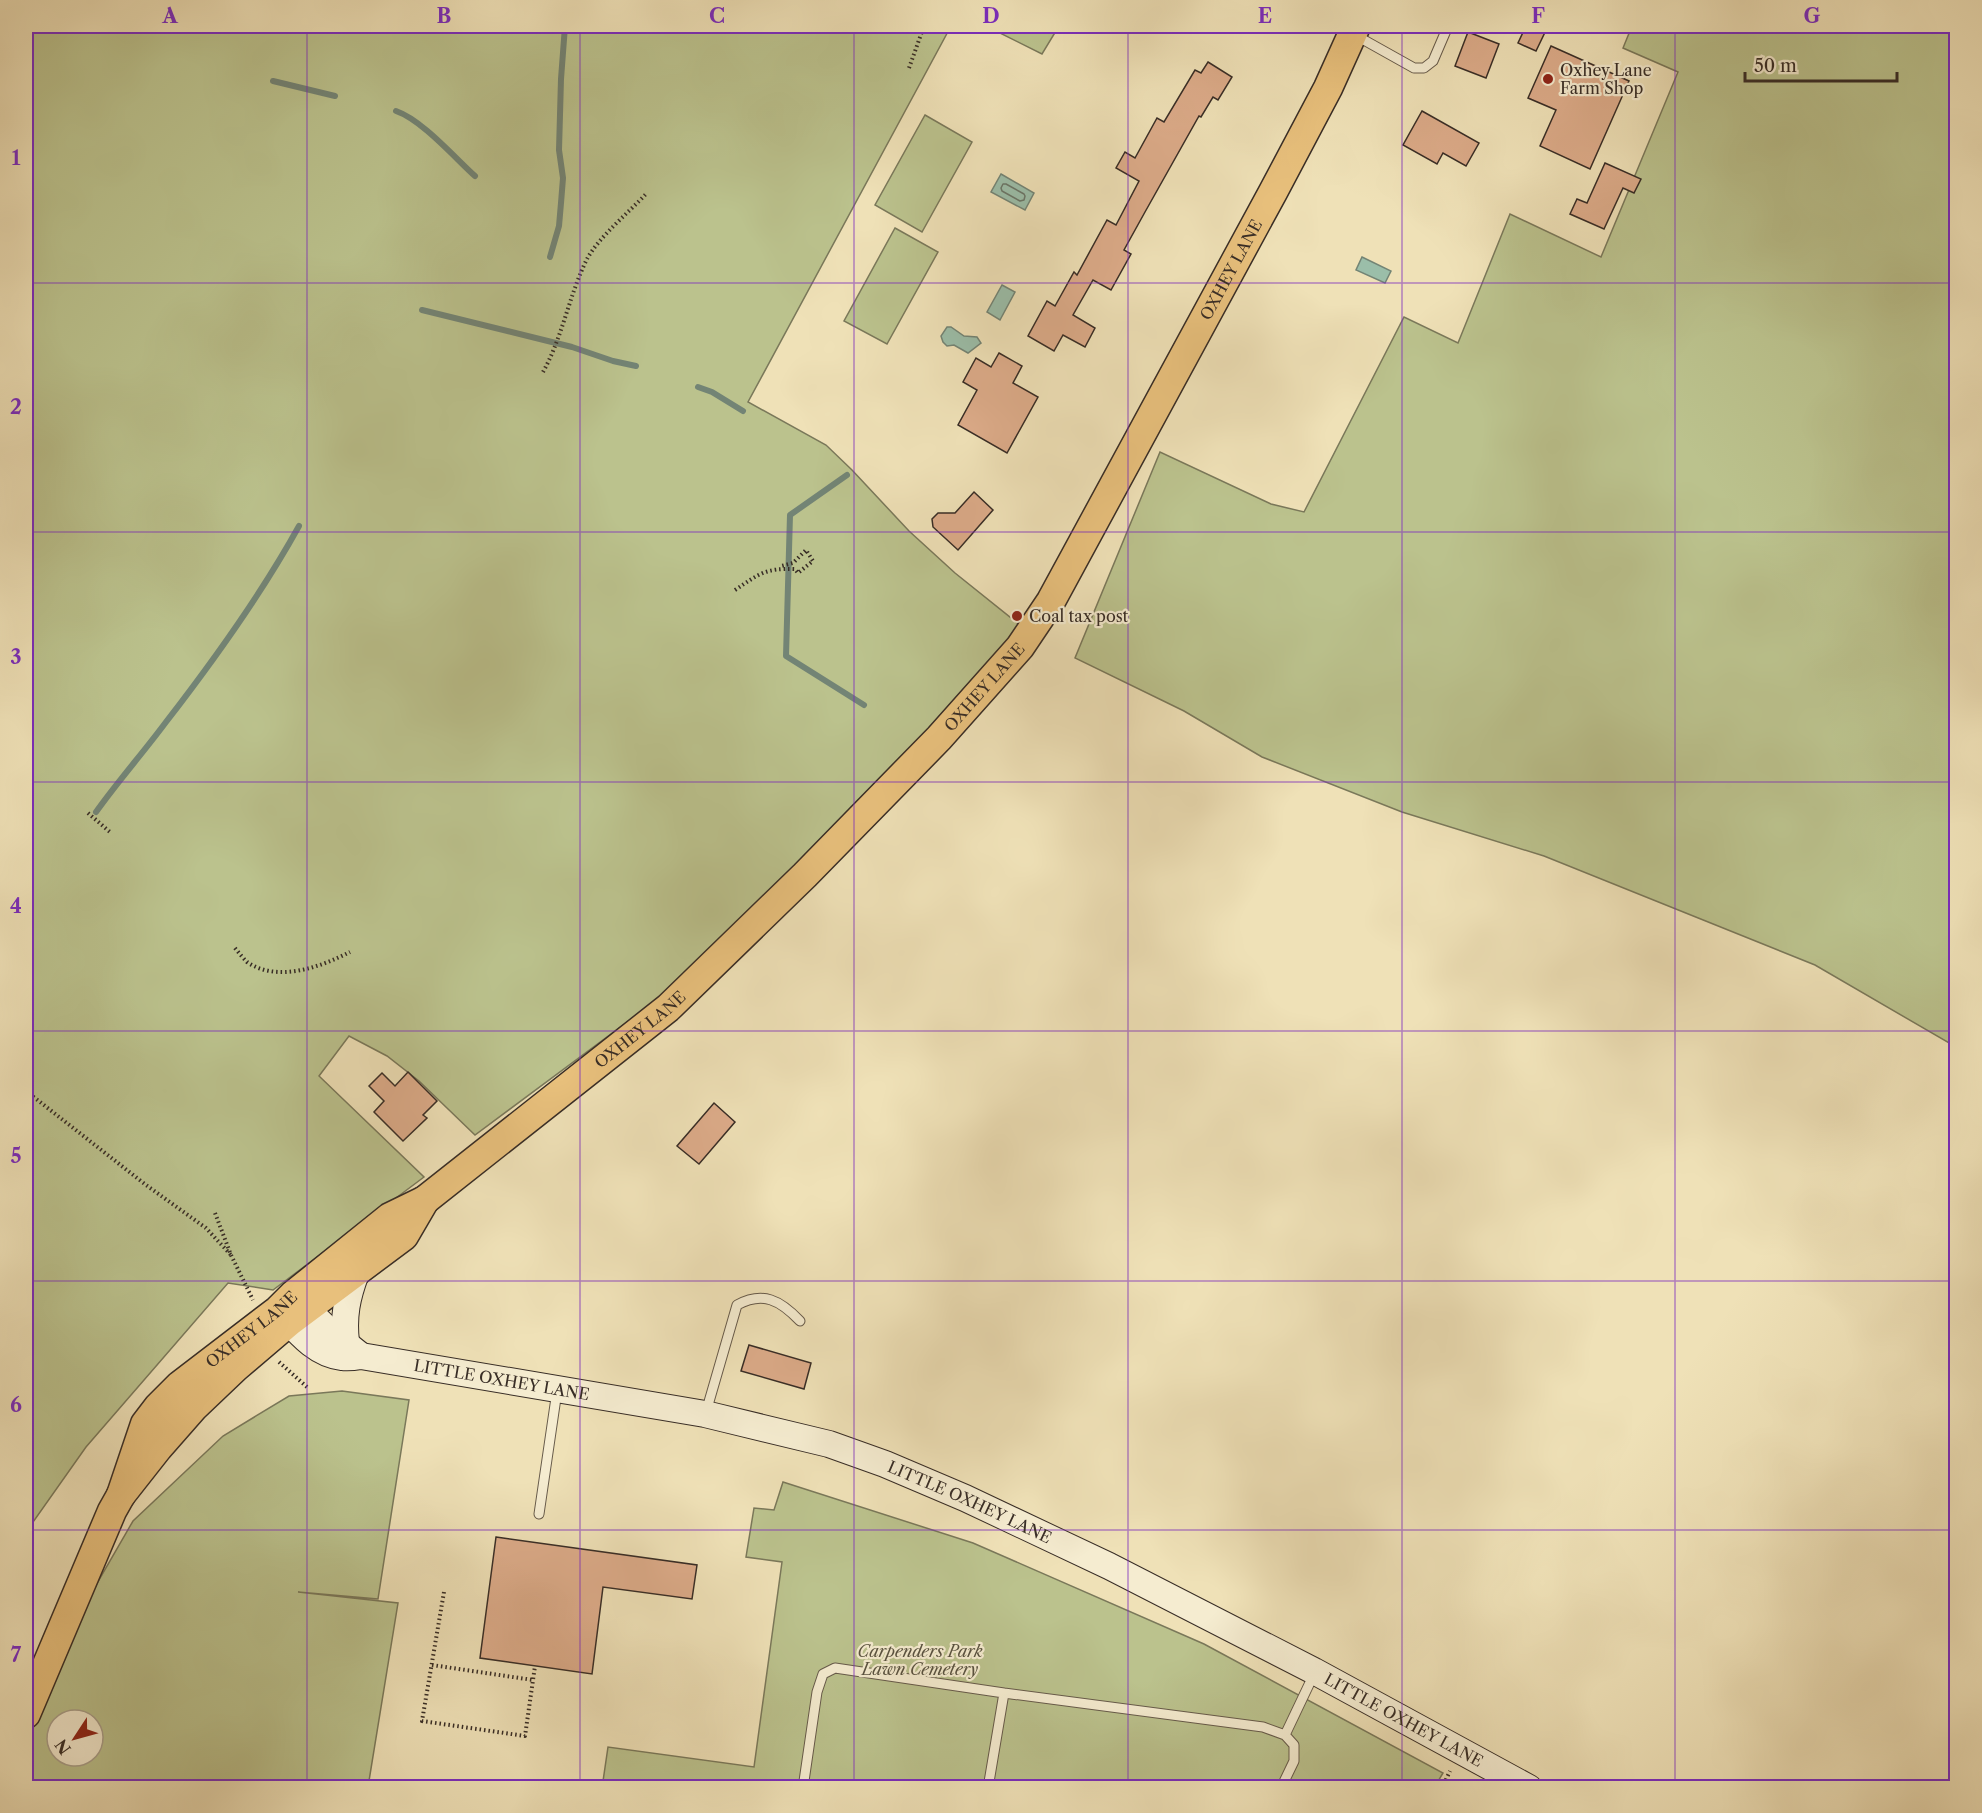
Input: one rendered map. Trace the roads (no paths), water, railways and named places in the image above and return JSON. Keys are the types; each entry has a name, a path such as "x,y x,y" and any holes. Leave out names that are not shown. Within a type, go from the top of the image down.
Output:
{"main road":[{"name":"OXHEY LANE","path":"26,1714 121,1495 194,1407 235,1368 285,1309 390,1217 425,1200 668,1008 805,875 939,738 1020,647 1051,601 1273,192 1328,88 1354,30"},
{"name":"OXHEY LANE","path":"285,1309 356,1273 404,1236 425,1200"},
{"path":"353,1349 344,1315 356,1273"},
{"name":"LITTLE OXHEY LANE","path":"285,1309 353,1349 705,1414 829,1444 885,1464 1108,1566 1314,1671 1529,1788"}],"lane":[{"path":"1354,30 1414,68 1424,68 1433,61 1448,26"},
{"path":"705,1414 737,1305 757,1298 774,1301 788,1309 800,1321"},
{"path":"539,1514 558,1388"},
{"path":"803,1788 817,1692 824,1674 835,1668 1263,1727 1285,1735 1294,1745 1294,1761 1281,1788"},
{"path":"1285,1735 1314,1671"},
{"path":"988,1788 1004,1693"}],"water":[{"path":"1001,174 1034,193 1025,210 991,192"},
{"path":"1362,257 1391,271 1385,283 1356,270"},
{"path":"1002,285 1015,292 1000,320 987,312"},
{"path":"947,327 951,327 964,336 977,337 981,343 968,353 954,345 947,346 941,336"}],"waterway":[{"path":"550,257 559,226 563,178 559,150 565,26"},
{"path":"273,81 335,96"},
{"path":"396,111 427,131 475,176"},
{"path":"422,310 572,347 636,366"},
{"path":"698,387 712,392 743,411"},
{"path":"847,475 790,515 786,656 864,705"},
{"path":"96,812 219,651 253,602 299,526"}],"place":[{"name":"Oxhey Lane Farm Shop","path":"1548,79"},
{"name":"Coal tax post","path":"1017,616"}],"park label":[{"name":"Carpenders Park Lawn Cemetery","path":"920,1660"}]}
